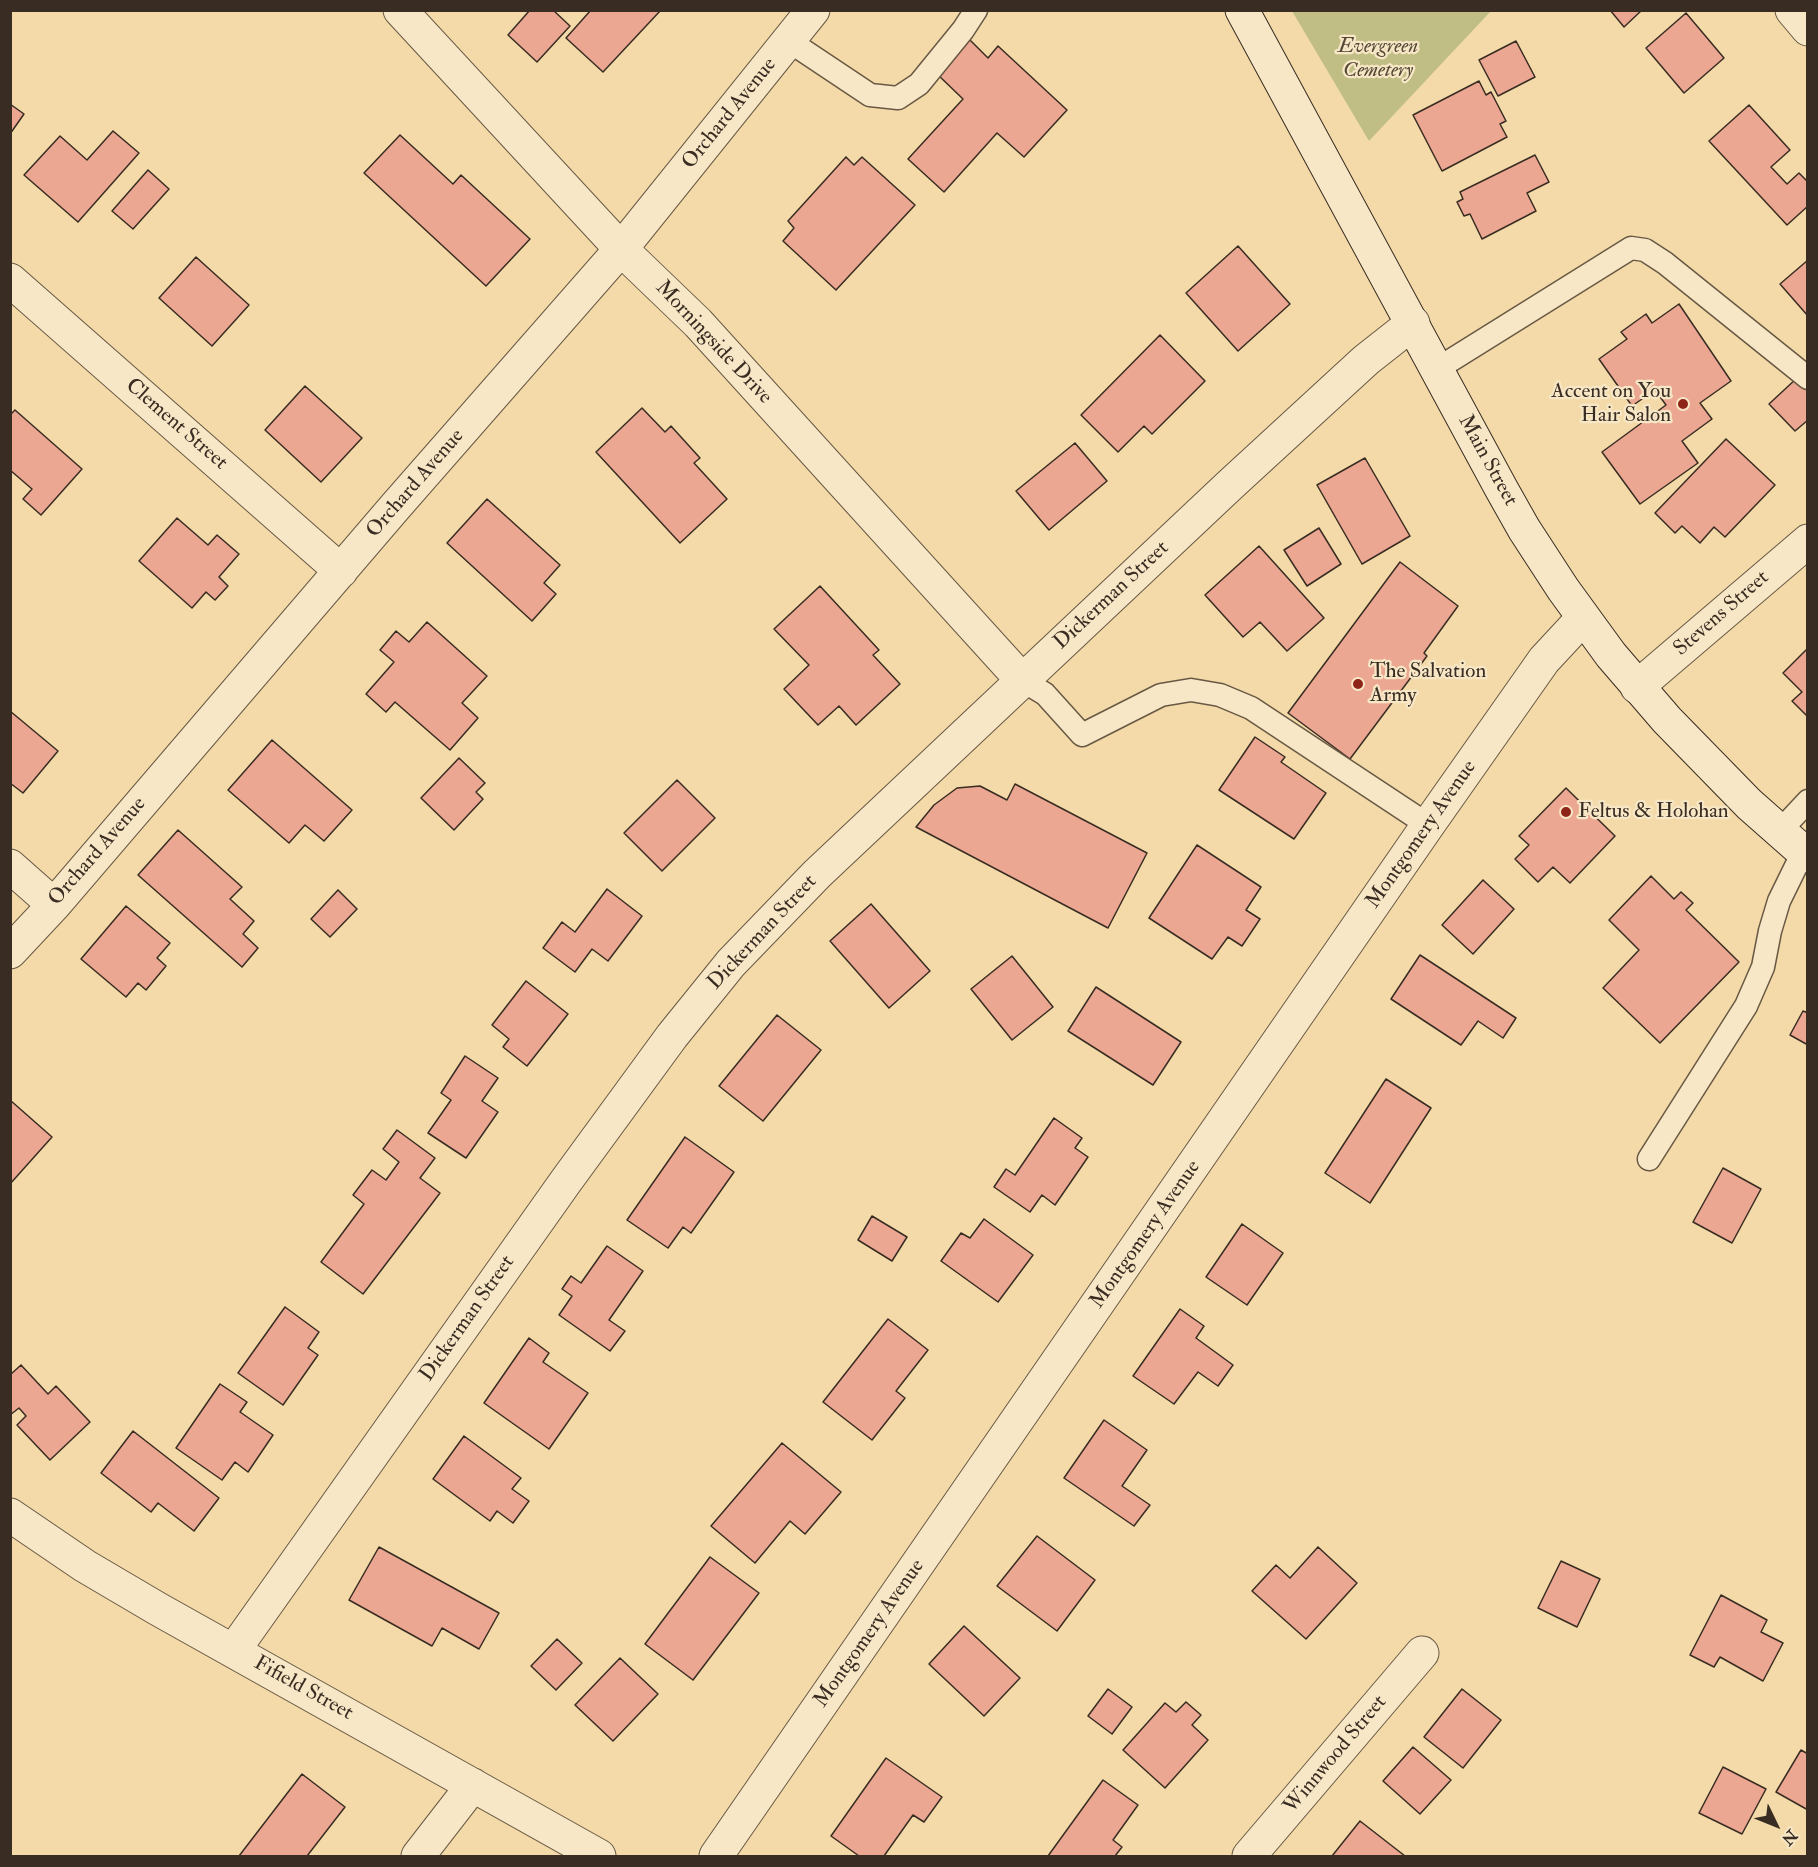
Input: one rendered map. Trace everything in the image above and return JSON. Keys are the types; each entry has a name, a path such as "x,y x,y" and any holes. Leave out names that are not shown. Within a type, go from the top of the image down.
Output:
{"street":[{"name":"Morningside Drive","path":"400,10 621,249 698,323 1022,680"},
{"name":"Orchard Avenue","path":"10,952 54,905 621,249 813,10"},
{"name":"Main Street","path":"1242,10 1524,529 1583,618 1637,687 1721,777 1796,847"},
{"path":"1792,10 1808,29"},
{"name":"Clement Street","path":"10,280 341,571"},
{"name":"Dickerman Street","path":"234,1650 566,1180 672,1036 731,963 817,874 1022,680 1366,360 1413,323"},
{"name":"Stevens Street","path":"1637,687 1808,541"},
{"name":"Montgomery Avenue","path":"716,1857 1428,825 1544,660 1583,618"},
{"path":"10,866 54,905"},
{"name":"Fifield Street","path":"10,1515 85,1566 158,1609 599,1857"},
{"name":"Winnwood Street","path":"1249,1857 1422,1653"},
{"path":"418,1857 472,1785"}],"lane":[{"path":"789,41 870,95 898,98 919,84 963,30 976,10"},
{"path":"1437,369 1631,248 1645,250 1665,262 1808,378"},
{"path":"1022,680 1045,694 1082,735 1161,695 1191,690 1220,695 1251,708 1428,825"},
{"path":"1649,1159 1746,1006 1763,967 1770,932 1808,801"}],"green space":[{"name":"Evergreen Cemetery","path":"1292,11 1491,11 1369,141"}],"building":[{"path":"530,10 553,10 570,26 537,62 508,35"},
{"path":"591,10 661,10 603,72 566,38"},
{"path":"1610,10 1642,10 1624,27"},
{"path":"1686,13 1724,58 1684,93 1646,48"},
{"path":"969,39 988,58 998,46 1067,110 1024,157 997,133 944,192 908,159 963,99 937,74"},
{"path":"1516,41 1535,77 1498,96 1479,60"},
{"path":"1479,81 1486,95 1491,92 1506,121 1500,124 1507,137 1442,171 1413,115"},
{"path":"10,104 24,114 10,134"},
{"path":"1749,105 1790,150 1771,167 1787,184 1799,173 1808,182 1808,206 1787,225 1709,141"},
{"path":"113,131 139,153 78,222 24,175 60,136 87,160"},
{"path":"400,135 453,184 461,175 530,239 486,286 364,173"},
{"path":"1535,155 1549,182 1527,193 1536,211 1482,239 1470,214 1464,216 1457,202 1463,199 1460,192"},
{"path":"846,157 854,165 862,157 915,205 836,290 783,241 794,228 788,221"},
{"path":"148,170 169,189 133,229 112,211"},
{"path":"1238,246 1290,304 1238,351 1186,293"},
{"path":"196,257 249,305 212,346 159,298"},
{"path":"1808,260 1808,316 1780,284"},
{"name":"Accent on You Hair Salon","path":"1679,304 1731,381 1700,403 1712,419 1682,441 1698,463 1640,504 1602,452 1666,405 1655,390 1632,406 1599,359 1627,339 1621,332 1646,314 1652,323"},
{"path":"1160,335 1205,381 1152,434 1144,426 1118,452 1081,415"},
{"path":"1797,378 1808,389 1808,420 1795,431 1769,404"},
{"path":"305,386 362,438 321,482 265,430"},
{"path":"642,408 665,432 671,426 700,458 694,463 727,499 680,543 596,452"},
{"path":"15,410 82,469 41,515 23,499 32,489 10,470 10,415"},
{"path":"1726,439 1775,485 1725,537 1714,527 1700,543 1682,526 1675,533 1655,513"},
{"path":"1075,443 1107,481 1049,530 1016,491"},
{"path":"1365,458 1410,536 1362,564 1317,485"},
{"path":"487,499 560,565 544,583 556,594 532,621 447,543"},
{"path":"177,518 208,545 217,535 239,554 219,577 228,586 215,600 206,592 192,608 139,561"},
{"path":"1319,528 1341,564 1307,586 1284,550"},
{"path":"1259,546 1324,618 1287,651 1260,622 1243,637 1205,595"},
{"name":"The Salvation Army","path":"1400,562 1458,606 1424,653 1427,656 1350,759 1288,713"},
{"path":"820,586 879,650 873,655 900,684 856,725 839,706 818,725 784,689 809,665 774,629"},
{"path":"427,622 487,676 462,703 478,718 450,750 395,702 386,712 366,694 394,662 380,650 396,631 409,642"},
{"path":"1808,648 1808,717 1792,701 1802,692 1783,673"},
{"path":"10,711 58,751 23,793 10,783"},
{"path":"1255,737 1285,757 1281,762 1326,793 1294,839 1219,790"},
{"path":"272,740 352,810 324,841 305,825 289,843 228,790"},
{"path":"459,758 485,783 476,792 483,799 454,830 421,798"},
{"path":"677,780 715,818 662,871 624,833"},
{"path":"1015,784 1147,853 1108,928 916,827 934,805 957,788 980,786 1007,800"},
{"name":"Feltus & Holohan","path":"1566,788 1615,836 1570,883 1553,867 1538,882 1515,859 1529,845 1519,836"},
{"path":"178,830 242,887 230,899 254,921 243,934 258,948 242,967 138,875"},
{"path":"1197,845 1261,887 1246,910 1260,919 1242,946 1228,937 1212,959 1149,918"},
{"path":"1651,876 1674,899 1681,892 1693,903 1686,910 1739,962 1660,1043 1603,988 1639,950 1609,920"},
{"path":"1483,880 1514,909 1473,954 1442,925"},
{"path":"607,889 642,916 608,961 592,949 575,972 543,948 562,922 575,932"},
{"path":"338,890 357,909 330,937 311,919"},
{"path":"871,904 930,971 889,1008 830,941"},
{"path":"126,906 170,943 157,958 166,966 146,990 138,983 126,997 81,959"},
{"path":"1420,955 1516,1018 1503,1038 1478,1021 1461,1045 1391,999"},
{"path":"1012,956 1053,1007 1012,1040 971,989"},
{"path":"526,981 568,1014 527,1066 503,1047 509,1039 492,1025"},
{"path":"1096,987 1181,1042 1153,1085 1068,1031"},
{"path":"1803,1011 1808,1013 1808,1045 1790,1035"},
{"path":"777,1015 821,1050 763,1121 719,1086"},
{"path":"465,1056 498,1078 482,1101 498,1112 466,1158 428,1133 451,1100 441,1093"},
{"path":"1386,1079 1431,1108 1370,1203 1325,1173"},
{"path":"10,1100 52,1137 10,1184"},
{"path":"1054,1118 1082,1138 1075,1148 1088,1157 1055,1205 1042,1195 1030,1212 994,1187 1006,1169 1015,1175"},
{"path":"397,1130 435,1158 420,1178 440,1193 363,1294 321,1262 364,1204 353,1195 372,1170 386,1180 399,1162 383,1149"},
{"path":"685,1137 734,1172 691,1233 683,1227 668,1248 627,1220"},
{"path":"1723,1168 1761,1189 1732,1243 1693,1222"},
{"path":"872,1216 907,1237 892,1261 858,1240"},
{"path":"984,1219 1033,1255 998,1302 941,1261 961,1233 970,1238"},
{"path":"1242,1224 1283,1253 1247,1305 1206,1277"},
{"path":"607,1246 643,1271 609,1320 625,1331 610,1351 559,1315 572,1296 562,1289 571,1276 581,1283"},
{"path":"285,1307 319,1332 308,1348 318,1355 283,1405 238,1373"},
{"path":"1180,1309 1204,1326 1196,1338 1233,1365 1218,1386 1198,1372 1174,1404 1133,1376"},
{"path":"888,1319 928,1350 896,1391 905,1398 872,1440 823,1402"},
{"path":"529,1338 549,1353 543,1362 588,1393 549,1449 484,1403"},
{"path":"21,1365 48,1394 56,1386 90,1422 50,1460 17,1425 26,1416 19,1408 10,1415 10,1375"},
{"path":"220,1384 247,1402 240,1412 273,1435 248,1472 235,1462 222,1480 176,1448"},
{"path":"1104,1420 1147,1450 1122,1486 1150,1505 1134,1526 1064,1478"},
{"path":"133,1431 219,1498 194,1531 158,1503 151,1512 101,1473"},
{"path":"464,1436 521,1478 512,1489 529,1501 513,1523 497,1511 490,1521 433,1479"},
{"path":"782,1443 841,1492 805,1534 790,1521 755,1563 711,1526"},
{"path":"1037,1536 1095,1580 1057,1631 997,1586"},
{"path":"379,1547 499,1613 479,1649 442,1628 432,1646 349,1600"},
{"path":"1318,1547 1357,1583 1306,1639 1252,1591 1276,1565 1290,1578"},
{"path":"710,1557 759,1593 693,1680 645,1644"},
{"path":"1561,1561 1600,1579 1577,1627 1538,1608"},
{"path":"1721,1595 1767,1620 1761,1632 1783,1643 1763,1681 1720,1657 1714,1667 1690,1655"},
{"path":"964,1626 1020,1678 984,1716 929,1664"},
{"path":"557,1639 582,1663 556,1690 531,1666"},
{"path":"620,1658 658,1694 613,1741 575,1705"},
{"path":"1108,1689 1132,1707 1112,1734 1088,1716"},
{"path":"1462,1689 1501,1720 1463,1768 1424,1737"},
{"path":"1186,1702 1201,1715 1192,1725 1208,1740 1165,1788 1123,1750 1165,1703 1176,1712"},
{"path":"1413,1747 1451,1780 1420,1814 1383,1781"},
{"path":"1801,1750 1808,1754 1808,1810 1776,1792"},
{"path":"886,1758 942,1797 924,1822 913,1815 884,1856 859,1856 831,1836"},
{"path":"1723,1767 1766,1789 1742,1834 1699,1813"},
{"path":"302,1774 345,1807 307,1856 239,1856"},
{"path":"1103,1780 1138,1805 1113,1840 1122,1847 1115,1856 1048,1856"},
{"path":"1360,1821 1405,1856 1332,1856"}],"place":[{"name":"Accent on You Hair Salon","path":"1683,404"},
{"name":"The Salvation Army","path":"1358,684"},
{"name":"Feltus & Holohan","path":"1566,812"}]}
